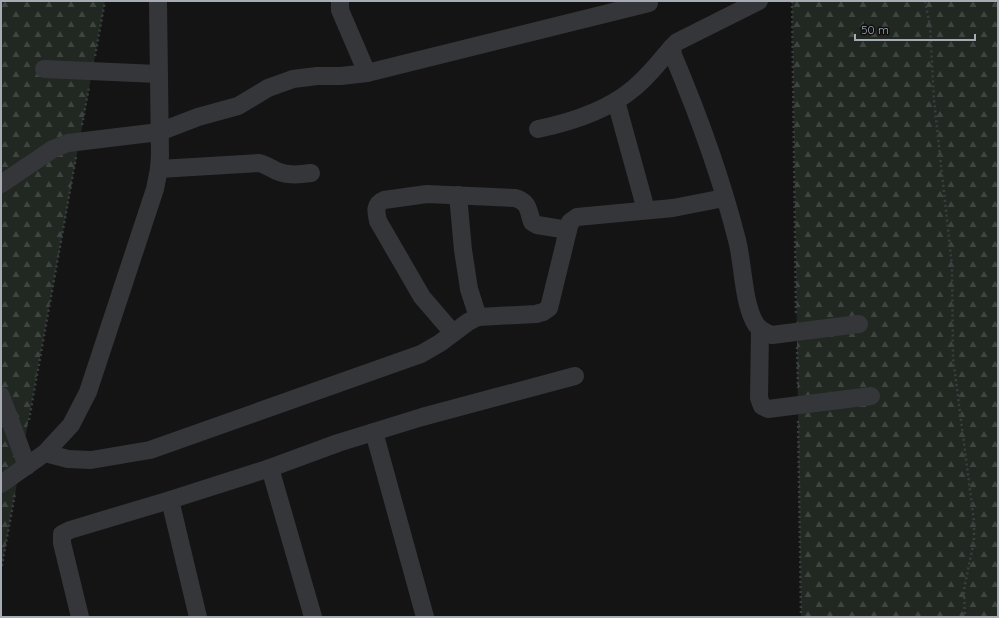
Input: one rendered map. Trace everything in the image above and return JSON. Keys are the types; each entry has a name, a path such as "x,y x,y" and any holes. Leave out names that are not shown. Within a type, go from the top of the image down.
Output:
{"street":[{"path":"9,485 27,466 45,453 71,425 88,392 155,189 159,169 158,1"},
{"path":"340,1 340,10 367,73"},
{"path":"538,129 566,123 592,114 616,101 634,88 651,72 677,42 759,1"},
{"path":"1,184 53,150 68,143 159,132 198,117 238,106 268,88 293,79 367,73 649,3"},
{"path":"672,47 673,55 690,96 724,198 737,241 748,305 760,330 759,398 762,406 768,409 871,396"},
{"path":"44,69 158,74"},
{"path":"616,101 646,210"},
{"path":"159,169 259,163 265,164 279,172 297,176 311,173"},
{"path":"453,333 422,297 413,283 378,221 375,210 379,202 427,194 515,198 523,200 527,204 532,222 537,225 568,230"},
{"path":"458,195 463,250 468,281 478,317"},
{"path":"45,453 68,459 90,460 150,450 422,354 468,322 478,317 536,314 543,312 549,308 570,222 577,216 674,208 724,198"},
{"path":"760,330 772,335 859,324"},
{"path":"80,617 62,542 62,534 70,530 270,468 338,443 422,417 575,376"},
{"path":"1,396 27,466"},
{"path":"374,432 425,617"},
{"path":"270,468 313,617"},
{"path":"170,500 198,617"}],"path":[{"path":"93,64 105,1"},
{"path":"792,1 796,317"},
{"path":"925,1 930,26 934,100 952,266 953,358 974,521 974,541 964,589 965,617"},
{"path":"82,126 91,79"},
{"path":"28,424 78,150"},
{"path":"797,341 798,396"},
{"path":"798,420 801,617"},
{"path":"1,565 9,485"}],"green space":[{"path":"1,1 105,1 2,565 1,565"},
{"path":"792,1 998,1 998,617 801,617"}]}
